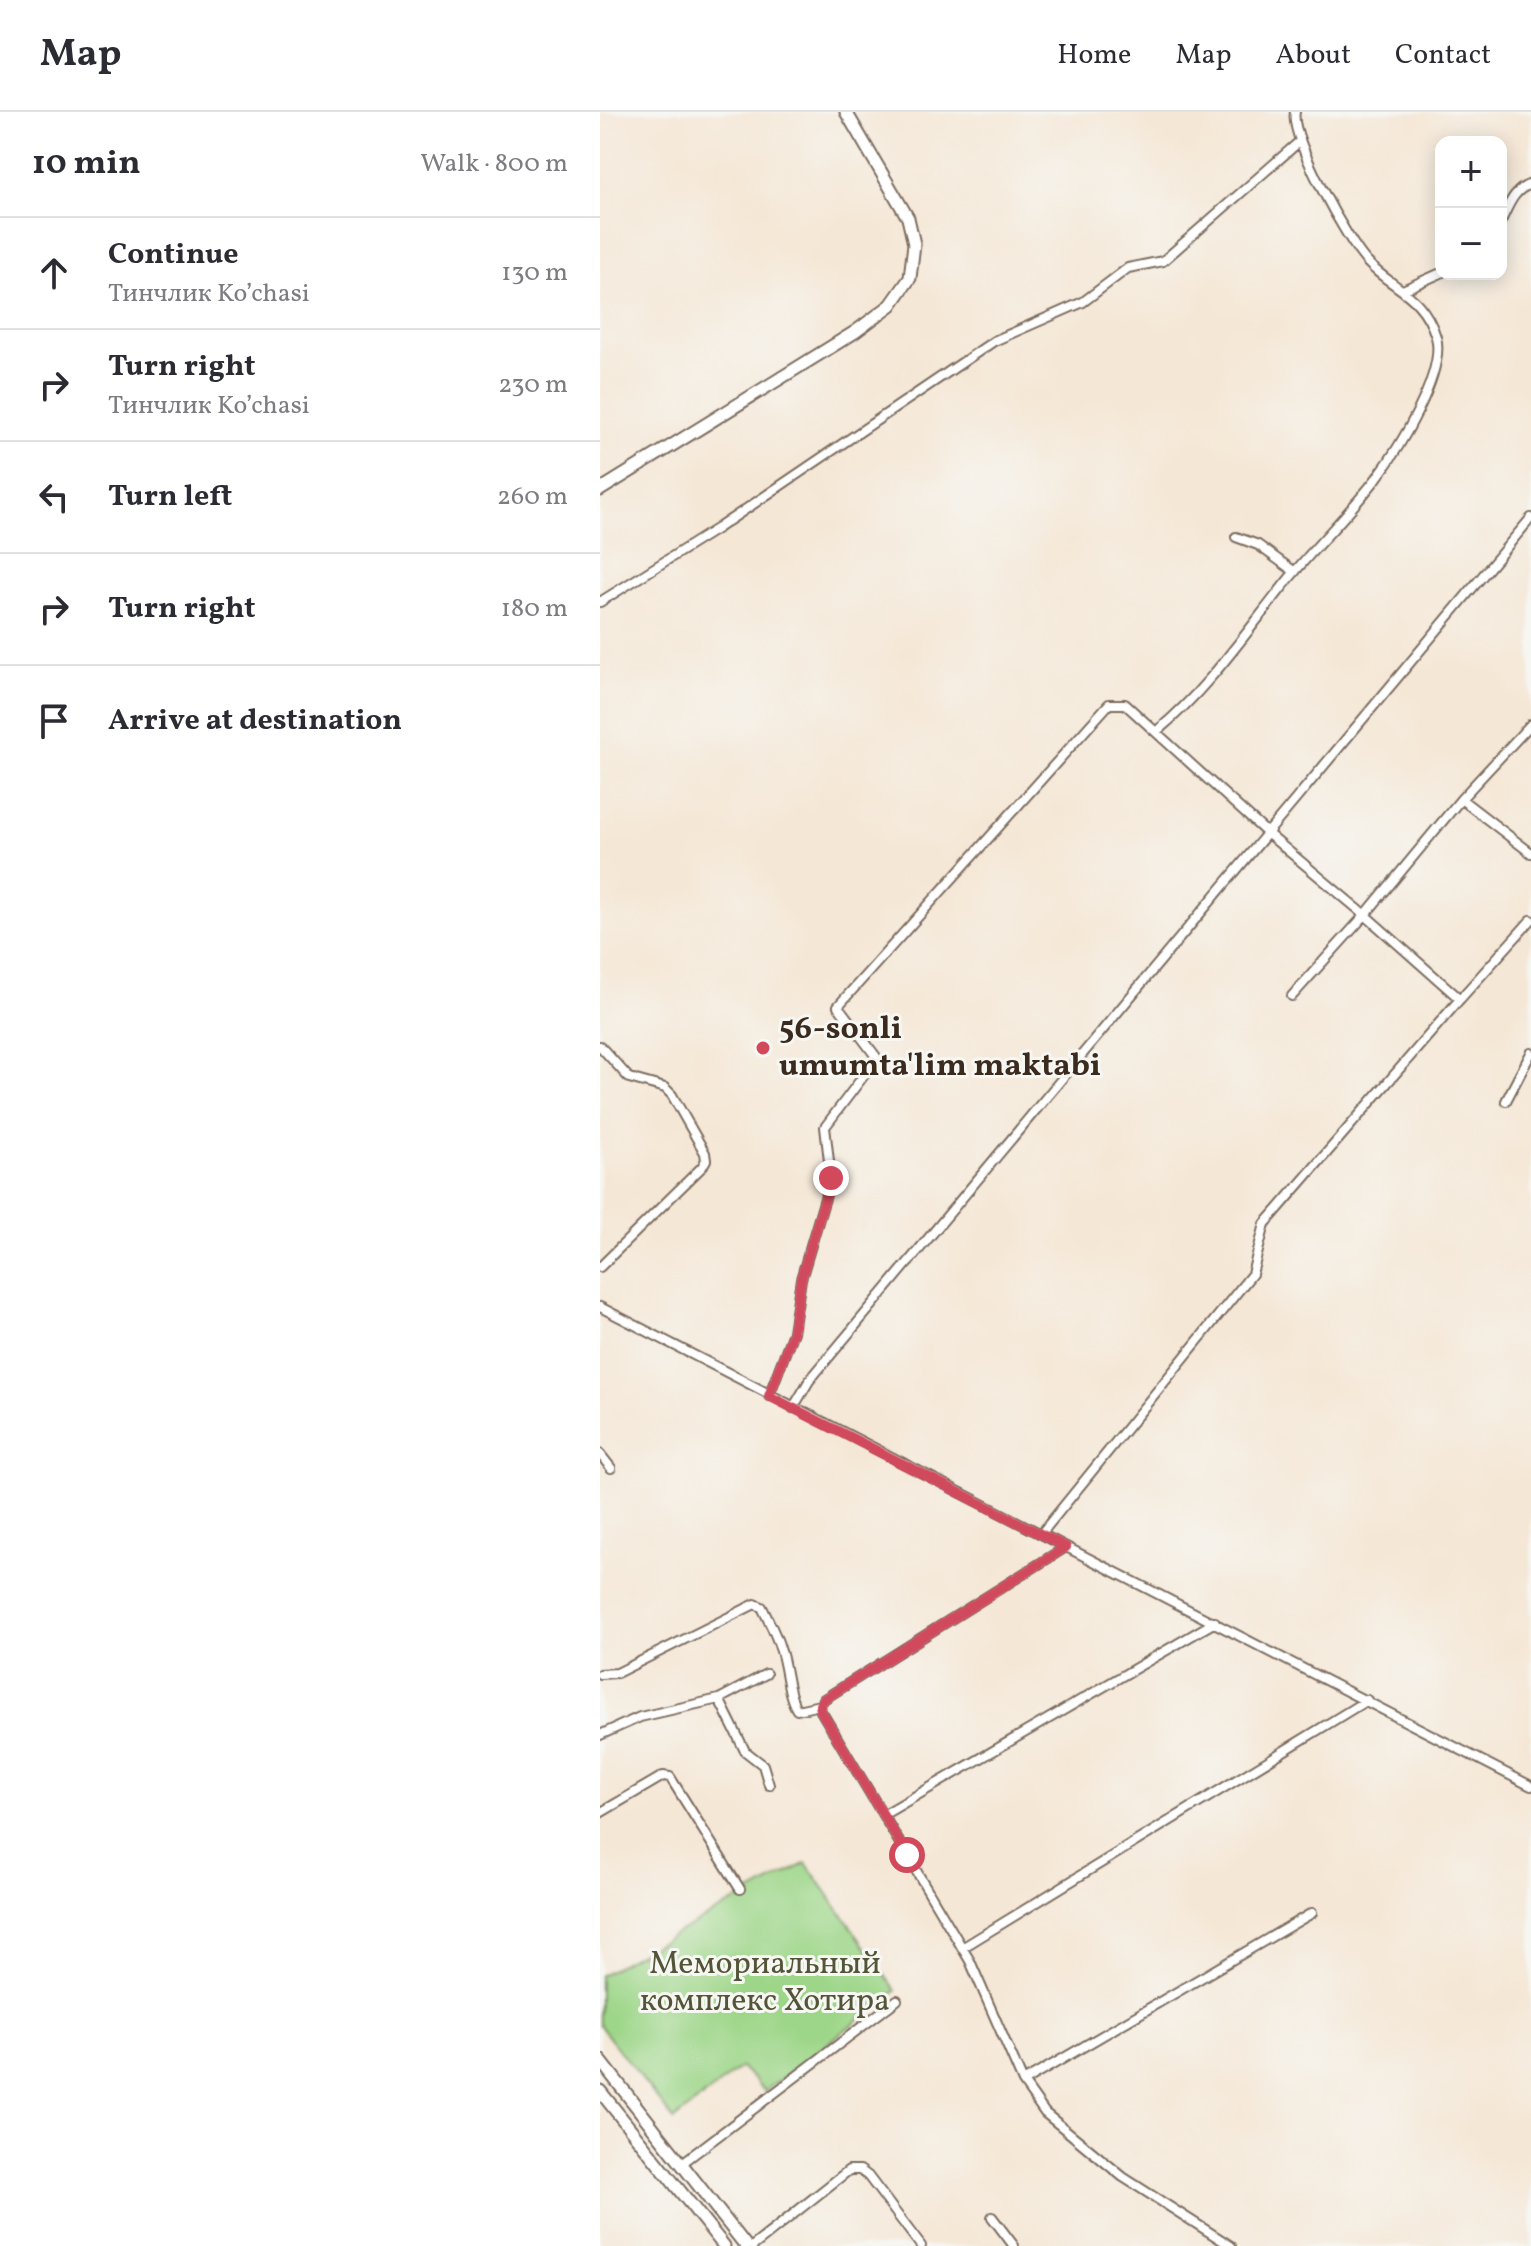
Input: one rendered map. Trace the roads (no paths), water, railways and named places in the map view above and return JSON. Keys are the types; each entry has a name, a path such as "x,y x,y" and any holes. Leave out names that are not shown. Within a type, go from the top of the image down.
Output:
{"main road":[{"path":"600,490 855,332 891,305 910,278 914,244 908,218 846,112"},
{"path":"600,2060 746,2246"},
{"path":"600,2091 724,2246"}],"street":[{"path":"1157,731 1182,711 1295,572 1378,477 1430,387 1437,364 1437,340 1429,318 1405,289 1369,264 1354,246 1329,203 1300,141 1293,120 1295,112"},
{"path":"600,602 718,528 994,341 1083,302 1128,268 1163,261 1300,141"},
{"path":"1507,208 1521,187 1531,184"},
{"path":"1405,289 1435,276"},
{"path":"793,1408 809,1381 1531,518"},
{"path":"1236,537 1258,545 1295,572"},
{"path":"769,1396 793,1332 801,1279 831,1178 825,1127 877,1058 838,1006 1109,704 1125,704 1268,834 1460,999"},
{"path":"1292,996 1365,915 1461,799 1531,724"},
{"path":"1461,799 1531,853"},
{"path":"1041,1534 1252,1274 1265,1224 1531,920"},
{"path":"600,1046 629,1078 665,1088 672,1095 706,1160 600,1267"},
{"path":"1506,1101 1531,1053"},
{"path":"600,1307 1531,1786"},
{"path":"600,1454 611,1468"},
{"path":"1066,1547 824,1699 820,1705 821,1711 962,1948 992,2008 1023,2082 1045,2113 1123,2177 1231,2246"},
{"path":"600,1674 617,1673 755,1604 762,1607 780,1647 791,1701 797,1710 820,1705"},
{"path":"883,1815 1215,1622"},
{"path":"600,1735 640,1717 719,1699 766,1674"},
{"path":"719,1699 745,1751 763,1765 769,1785"},
{"path":"962,1948 1367,1700"},
{"path":"600,1813 663,1776 670,1777 740,1889"},
{"path":"1023,2082 1312,1913"},
{"path":"681,2164 897,2000"},
{"path":"753,2246 849,2170 860,2170 868,2176 921,2246"},
{"path":"992,2217 1014,2246"}],"place":[{"name":"56-sonli umumta'lim maktabi","path":"763,1048"}],"park label":[{"name":"Мемориальный комплекс Хотира","path":"765,1984"}]}
